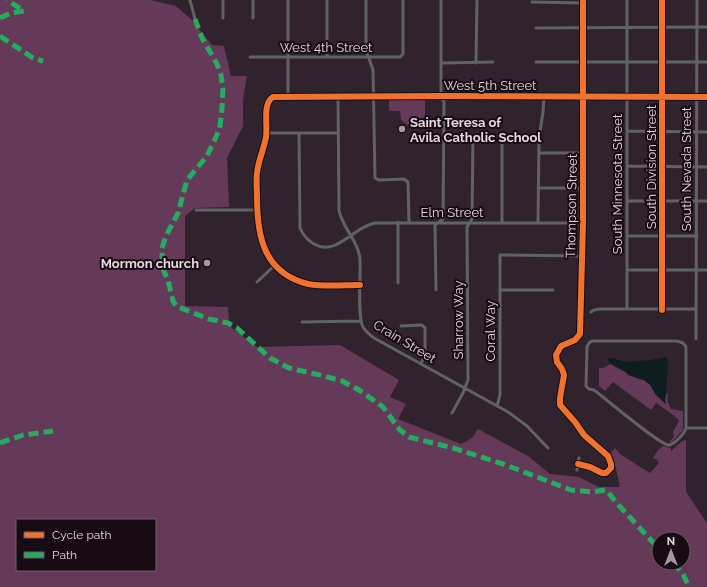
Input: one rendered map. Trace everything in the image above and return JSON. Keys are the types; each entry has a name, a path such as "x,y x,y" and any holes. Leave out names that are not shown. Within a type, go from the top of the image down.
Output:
{"street":[{"path":"190,0 195,19"},
{"path":"223,0 223,18"},
{"path":"253,18 254,0"},
{"path":"288,0 288,96"},
{"path":"327,57 328,0"},
{"path":"366,0 366,50 373,70 375,178 379,180 404,179 408,182 409,222"},
{"name":"West 4th Street","path":"250,57 401,57 403,51 403,0"},
{"path":"436,290 436,225 443,219 444,102 442,96 441,63 441,0"},
{"path":"476,62 477,0"},
{"name":"South Minnesota Street","path":"627,0 627,309"},
{"name":"South Division Street","path":"662,0 662,310"},
{"name":"South Nevada Street","path":"696,339 697,0"},
{"path":"532,2 583,1"},
{"name":"Thompson Street","path":"578,464 590,466 602,473 608,472 611,468 608,456 584,435 560,405 564,375 557,362 556,355 561,346 575,340 580,334 583,223 583,1"},
{"path":"536,28 707,27"},
{"path":"441,63 493,62"},
{"path":"536,62 707,62"},
{"name":"Crain Street","path":"338,96 339,210 344,226 354,242 360,256 362,326 368,334 497,406 527,426 548,448"},
{"path":"538,223 539,137 544,112 544,96"},
{"name":"West 5th Street","path":"266,133 267,104 273,97 707,97"},
{"path":"627,131 707,132"},
{"path":"338,133 266,133 257,173 257,210 260,238 268,256 275,265 297,280 318,285 360,285"},
{"name":"Elm Street","path":"299,133 300,228 303,234 317,246 328,247 336,245 361,227 371,223 583,223"},
{"path":"443,136 539,137"},
{"name":"Sharrow Way","path":"452,414 468,380 467,226 472,219 473,136"},
{"path":"502,137 502,223"},
{"path":"539,153 583,153"},
{"path":"627,166 707,166"},
{"path":"538,188 582,188"},
{"path":"627,201 707,201"},
{"path":"196,210 257,210"},
{"path":"398,222 398,283"},
{"path":"627,236 697,236"},
{"name":"Coral Way","path":"497,406 500,395 500,255 582,256"},
{"path":"257,282 275,265"},
{"path":"627,270 707,270"},
{"path":"500,290 553,290"},
{"path":"591,312 599,309 696,309"},
{"path":"302,322 361,321"},
{"path":"401,326 422,325 425,328 425,354 422,364"},
{"path":"592,341 677,341 683,343 687,351 686,428 686,431 675,442 667,445 648,433 594,390 589,389 586,386 587,347 589,343 592,341"},
{"path":"686,428 707,428"},
{"path":"577,470 579,458"}],"shaded area":[{"path":"0,0 150,0 176,6 192,20 212,45 224,46 231,76 247,76 243,100 243,126 227,158 229,207 195,208 185,216 185,306 228,307 229,326 257,347 340,345 399,380 390,397 406,404 398,419 461,444 472,438 478,429 528,456 550,474 579,477 599,487 620,487 611,452 615,448 620,454 650,473 659,463 657,462 658,460 653,458 658,450 663,446 671,448 671,451 682,441 686,440 686,492 707,523 707,587 0,587"},
{"path":"389,100 425,100 425,128 412,128 401,120 400,111 389,111"},
{"path":"665,357 668,360 666,404 656,395 650,385 644,380 628,375 608,360 609,358 612,358 627,362"},
{"path":"610,364 650,384 656,395 666,404 666,394 668,393 667,400 671,409 683,411 683,430 672,442 669,442 674,437 673,432 679,421 676,417 656,403 651,410 613,382 605,391 599,386 599,368 603,368"}],"marked path":[{"path":"0,18 11,13 24,11 7,0"},
{"path":"195,19 202,38 217,64 221,75 223,88 222,108 220,126 216,137 207,156 187,180 178,213 166,236 162,248 162,267 168,280 173,301 176,306 209,319 228,323 237,328 270,358 289,368 342,381 359,390 383,407 400,430 409,437 453,448 503,464 571,490 592,492 605,490 651,540"},
{"path":"0,36 33,58 43,61"},
{"path":"0,443 23,435 53,431"},
{"path":"680,571 689,587"}],"cycle path":[{"path":"578,464 590,467 602,473 606,473 611,468 608,456 584,435 560,405 564,375 557,362 556,355 561,346 575,340 580,334 583,223 583,0"},
{"path":"662,0 662,310"},
{"path":"360,285 314,285 293,279 281,271 266,251 257,212 257,176 266,137 266,110 270,100 273,97 707,97"}],"place":[{"name":"Saint Teresa of Avila Catholic School","path":"402,129"},
{"name":"Mormon church","path":"207,263"}]}
